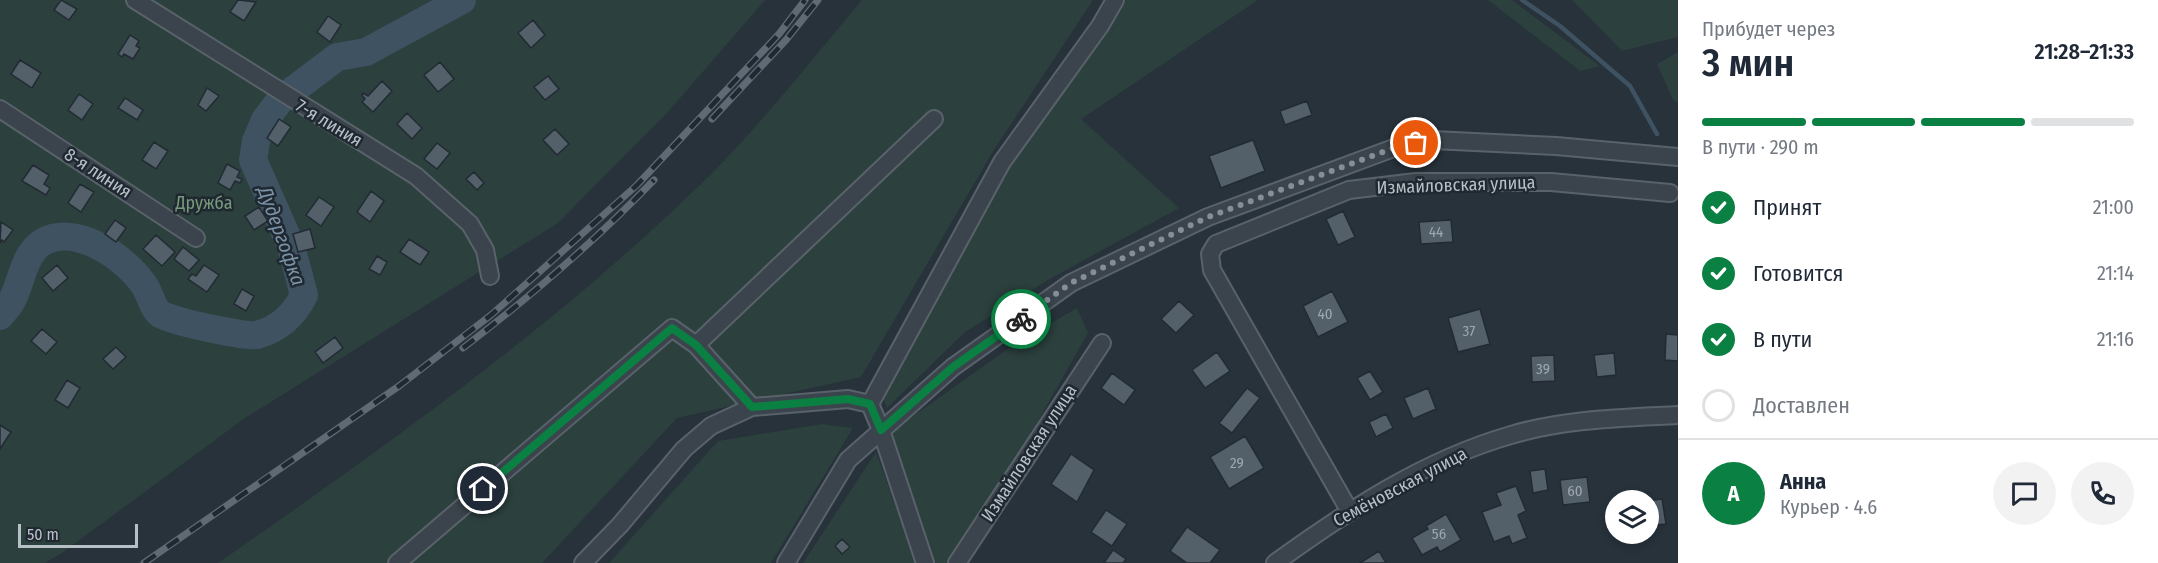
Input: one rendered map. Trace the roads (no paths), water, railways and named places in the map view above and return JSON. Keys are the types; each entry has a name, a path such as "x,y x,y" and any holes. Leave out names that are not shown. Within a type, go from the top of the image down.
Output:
{"street":[{"name":"7-я линия","path":"135,0 416,176 470,224 485,250 490,276"},
{"path":"870,404 1002,162 1115,0"},
{"name":"8-я линия","path":"0,109 196,238"},
{"path":"696,345 934,119"},
{"path":"786,563 848,460 953,367 1071,283 1208,217 1399,146 1433,140 1556,146 1678,157"},
{"name":"Измайловская улица","path":"1349,510 1212,270 1209,259 1216,244 1349,190 1416,182 1551,182 1670,193"},
{"path":"397,563 672,328 696,345 752,407"},
{"name":"Измайловская улица","path":"957,563 1102,343"},
{"path":"583,563 620,525 684,449 711,426 752,407 848,399 870,404"},
{"path":"870,404 881,430 925,563"},
{"name":"Семёновская улица","path":"1275,563 1349,510 1446,459 1511,435 1598,419 1678,415"}],"waterway":[{"name":"Дудергофка","path":"0,316 11,302 27,261 36,247 56,237 70,237 99,246 125,264 144,285 159,313 165,316 207,328 250,335 257,335 279,325 291,314 304,295 291,246 253,160 256,141 265,120 280,100 337,57 366,52 462,0"},
{"path":"1522,0 1560,26 1630,86 1657,134"}],"railway":[{"path":"144,563 399,386 491,315 637,185 779,34 805,0"},
{"path":"712,119 786,40 818,0"},
{"path":"463,348 562,268 654,180"}],"park label":[{"name":"Дружба","path":"204,203"}]}
